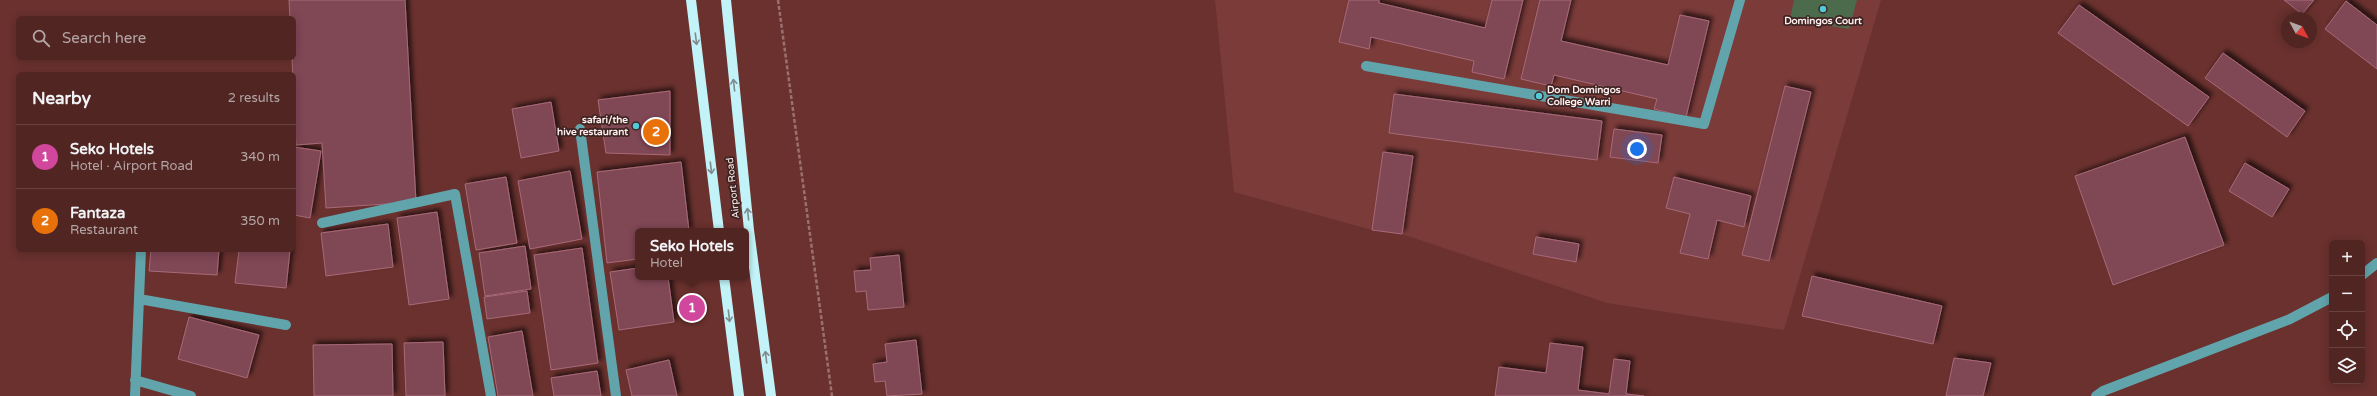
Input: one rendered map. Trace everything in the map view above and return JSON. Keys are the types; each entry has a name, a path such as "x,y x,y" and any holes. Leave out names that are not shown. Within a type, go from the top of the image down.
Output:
{"main road":[{"name":"Airport Road","path":"691,0 719,228"},
{"name":"Airport Road","path":"726,0 749,228"},
{"name":"Airport Road","path":"749,230 771,396"},
{"path":"724,280 739,396"}],"street":[{"path":"1366,66 1704,124 1740,0"},
{"path":"580,129 616,396"},
{"path":"322,223 456,194 490,396"},
{"path":"135,396 141,252"},
{"path":"2365,273 2377,263"},
{"path":"139,299 286,325"},
{"path":"2096,396 2103,391 2290,319 2329,299"},
{"path":"135,380 191,396"}],"path":[{"path":"778,0 832,396"}],"shaded area":[{"name":"Dom Domingos College Warri","path":"1215,0 1881,0 1784,330 1607,303 1402,234 1372,230 1234,192"}],"green space":[{"name":"Domingos Court","path":"1794,0 1857,0 1849,29 1790,19"}],"building":[{"path":"289,0 405,0 416,202 326,208 322,143 296,145 296,72 293,72 292,60 296,60 296,16 290,16"},
{"path":"1349,0 1379,0 1379,3 1485,28 1492,0 1523,0 1504,79 1472,72 1474,61 1371,37 1369,49 1339,42"},
{"path":"1540,0 1571,0 1561,41 1668,65 1680,15 1709,21 1686,117 1654,109 1657,99 1554,75 1551,86 1521,79"},
{"path":"2284,0 2314,0 2304,12 2299,12"},
{"path":"2346,1 2377,25 2377,69 2325,29"},
{"path":"2079,5 2209,97 2188,126 2058,33"},
{"path":"2223,53 2305,111 2287,137 2205,78"},
{"path":"1785,86 1811,92 1769,261 1742,255"},
{"name":"safari/the hive restaurant","path":"670,91 670,155 606,153 598,100"},
{"path":"1394,94 1602,121 1597,160 1389,133"},
{"path":"551,102 559,151 521,158 512,109"},
{"path":"1614,129 1662,135 1658,163 1610,157"},
{"path":"2185,137 2224,245 2113,285 2075,176"},
{"path":"296,147 321,151 310,218 296,215"},
{"path":"1383,152 1413,156 1402,234 1372,230"},
{"path":"681,162 689,228 635,228 635,259 607,263 597,172"},
{"path":"2245,163 2289,189 2272,217 2229,191"},
{"path":"570,171 582,239 530,249 518,181"},
{"path":"506,177 517,243 476,250 465,184"},
{"path":"1674,177 1751,196 1744,227 1717,220 1708,259 1680,253 1690,214 1666,208"},
{"path":"437,212 449,299 409,305 397,218"},
{"path":"388,224 393,267 326,276 321,233"},
{"path":"1536,237 1579,244 1576,262 1533,254"},
{"path":"525,246 531,289 485,296 479,253"},
{"path":"582,248 598,363 551,370 534,255"},
{"path":"151,252 219,252 217,275 149,271"},
{"path":"239,252 290,252 286,288 235,283"},
{"path":"899,255 904,307 868,310 866,291 856,292 854,271 871,270 870,258"},
{"path":"635,268 635,280 668,280 674,322 619,330 610,272"},
{"path":"1812,276 1942,306 1933,344 1802,316"},
{"path":"527,291 530,313 487,319 484,297"},
{"path":"189,317 259,335 247,378 178,359"},
{"path":"522,331 533,396 498,396 488,337"},
{"path":"916,340 922,394 887,396 885,381 875,382 873,364 887,362 885,344"},
{"path":"443,342 445,396 406,396 404,343"},
{"path":"1550,343 1583,347 1578,390 1609,394 1614,359 1630,361 1626,394 1644,396 1495,396 1499,367 1546,373"},
{"path":"392,344 393,396 314,396 313,345"},
{"path":"1954,358 1991,363 1983,396 1946,396"},
{"path":"669,360 677,396 632,396 626,370"},
{"path":"597,371 601,396 554,396 551,378"}],"place":[{"name":"Domingos Court","path":"1823,9"},
{"name":"Dom Domingos College Warri","path":"1539,96"},
{"name":"safari/the hive restaurant","path":"636,126"},
{"name":"Fantaza","path":"656,132"},
{"name":"Seko Hotels","path":"692,308"}]}
